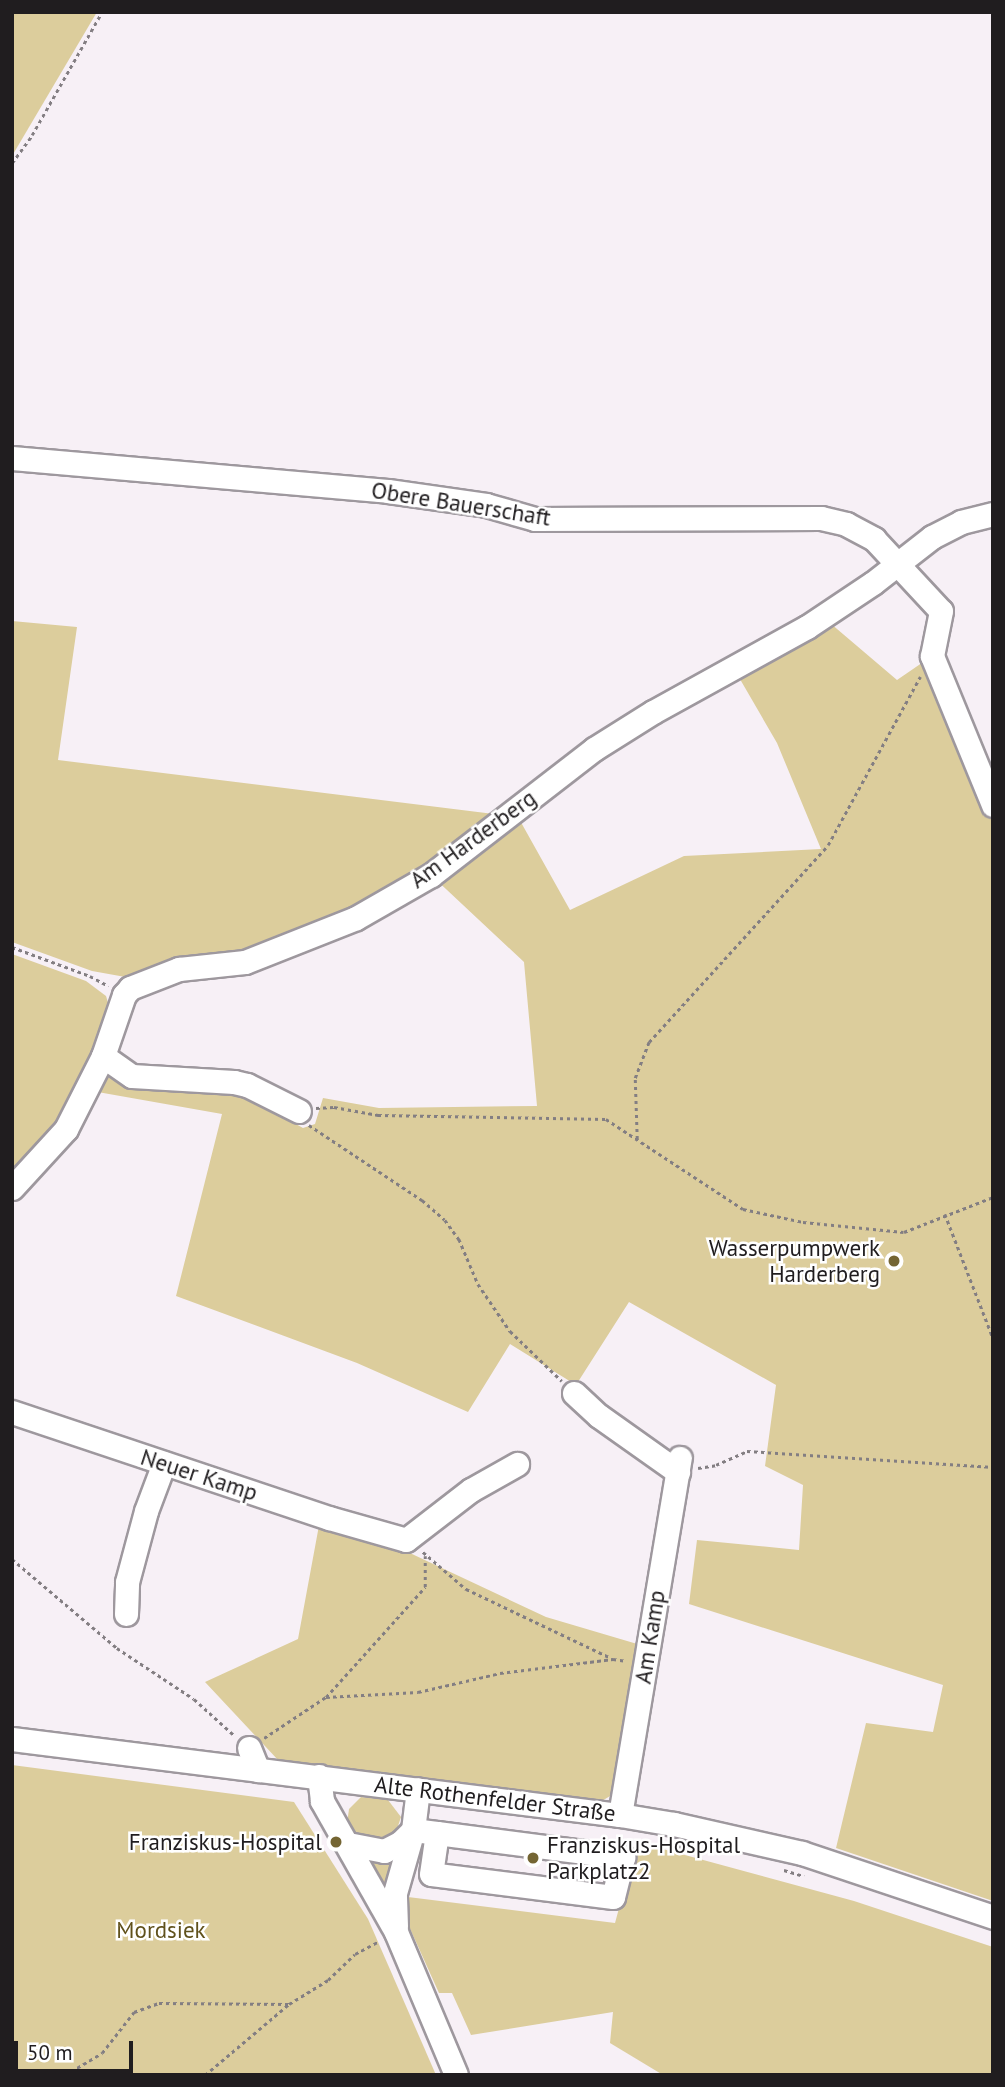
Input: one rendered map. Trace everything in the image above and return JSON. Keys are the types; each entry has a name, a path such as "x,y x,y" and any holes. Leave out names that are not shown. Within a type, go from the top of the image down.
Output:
{"street":[{"name":"Obere Bauerschaft","path":"12,458 388,491 486,505 535,519 821,518 846,524 874,539 941,611 932,656"},
{"name":"Am Harderberg","path":"124,995 139,982 179,969 245,962 356,918 431,874 594,749 653,712 807,627 873,583 895,563 951,527 993,514"},
{"path":"932,656 993,805"},
{"path":"12,1188 66,1129 103,1056 124,995"},
{"path":"103,1056 132,1076 234,1082 247,1085 299,1111"},
{"path":"574,1393 599,1416 679,1465"},
{"name":"Neuer Kamp","path":"12,1412 329,1518 397,1536"},
{"path":"126,1614 127,1581 146,1511 164,1463"},
{"path":"397,1536 517,1464"},
{"name":"Am Kamp","path":"620,1815 679,1465"},
{"name":"Alte Rothenfelder Straße","path":"12,1739 620,1815 802,1853 993,1917"},
{"path":"249,1748 257,1761 258,1770"},
{"name":"Alte Rothenfelder Straße","path":"319,1776 322,1801 396,1933 456,2075"},
{"name":"Alte Rothenfelder Straße","path":"396,1933 395,1894 413,1829 418,1789"},
{"path":"348,1844 384,1851 400,1843 413,1829 437,1832 610,1856 623,1857 613,1896 431,1874 437,1832"}],"path":[{"path":"12,163 32,135 102,12"},
{"path":"637,1139 635,1078 649,1042 828,845 932,656"},
{"path":"12,947 90,976 124,995"},
{"path":"574,1393 510,1331 478,1284 459,1239 445,1220 422,1200 312,1130 299,1111 334,1107 378,1115 606,1119 743,1209 803,1222 904,1232 993,1196"},
{"path":"945,1214 993,1338"},
{"path":"679,1465 716,1465 747,1451 993,1467"},
{"path":"397,1536 425,1554 466,1589 612,1659"},
{"path":"12,1559 117,1648 194,1699 249,1748 326,1697 425,1587 425,1554"},
{"path":"326,1697 418,1692 500,1673 612,1659 646,1664"},
{"path":"659,1840 668,1845 693,1850"},
{"path":"783,1870 809,1877"},
{"path":"205,2075 289,2004 328,1980 355,1954 396,1933"},
{"path":"65,2075 102,2053 135,2012 159,2003 289,2004"}],"green space":[{"path":"12,12 97,12 12,156"},
{"path":"12,621 77,627 58,760 518,817 570,910 684,856 821,849 777,743 737,674 830,623 897,680 932,656 993,805 993,1901 836,1848 866,1723 933,1732 943,1685 689,1604 697,1540 799,1550 803,1485 765,1466 776,1385 629,1302 576,1385 510,1344 468,1412 357,1363 176,1296 222,1114 92,1091 101,1074 108,1074 118,1080 238,1092 303,1128 315,1124 323,1098 379,1108 537,1106 524,962 431,875 245,962 131,978 92,971 12,942"},
{"path":"12,954 86,981 106,996 109,1006 105,1022 61,1126 12,1180"},
{"path":"320,1520 412,1554 546,1617 644,1646 617,1792 600,1802 278,1760 205,1682 298,1639"},
{"name":"Mordsiek","path":"12,1765 294,1802 368,1919 436,2075 12,2075"},
{"path":"361,1797 388,1800 401,1817 396,1832 385,1843 353,1836 347,1824 349,1809"},
{"path":"637,1842 854,1901 993,1947 993,2075 663,2075 610,2043 613,2012 471,2035 452,1993 439,1993 407,1922 408,1897 615,1923"},
{"path":"393,1854 385,1894 366,1858"}],"place":[{"name":"Wasserpumpwerk Harderberg","path":"894,1261"},
{"name":"Franziskus-Hospital","path":"336,1842"},
{"name":"Franziskus-Hospital Parkplatz2","path":"533,1858"}]}
